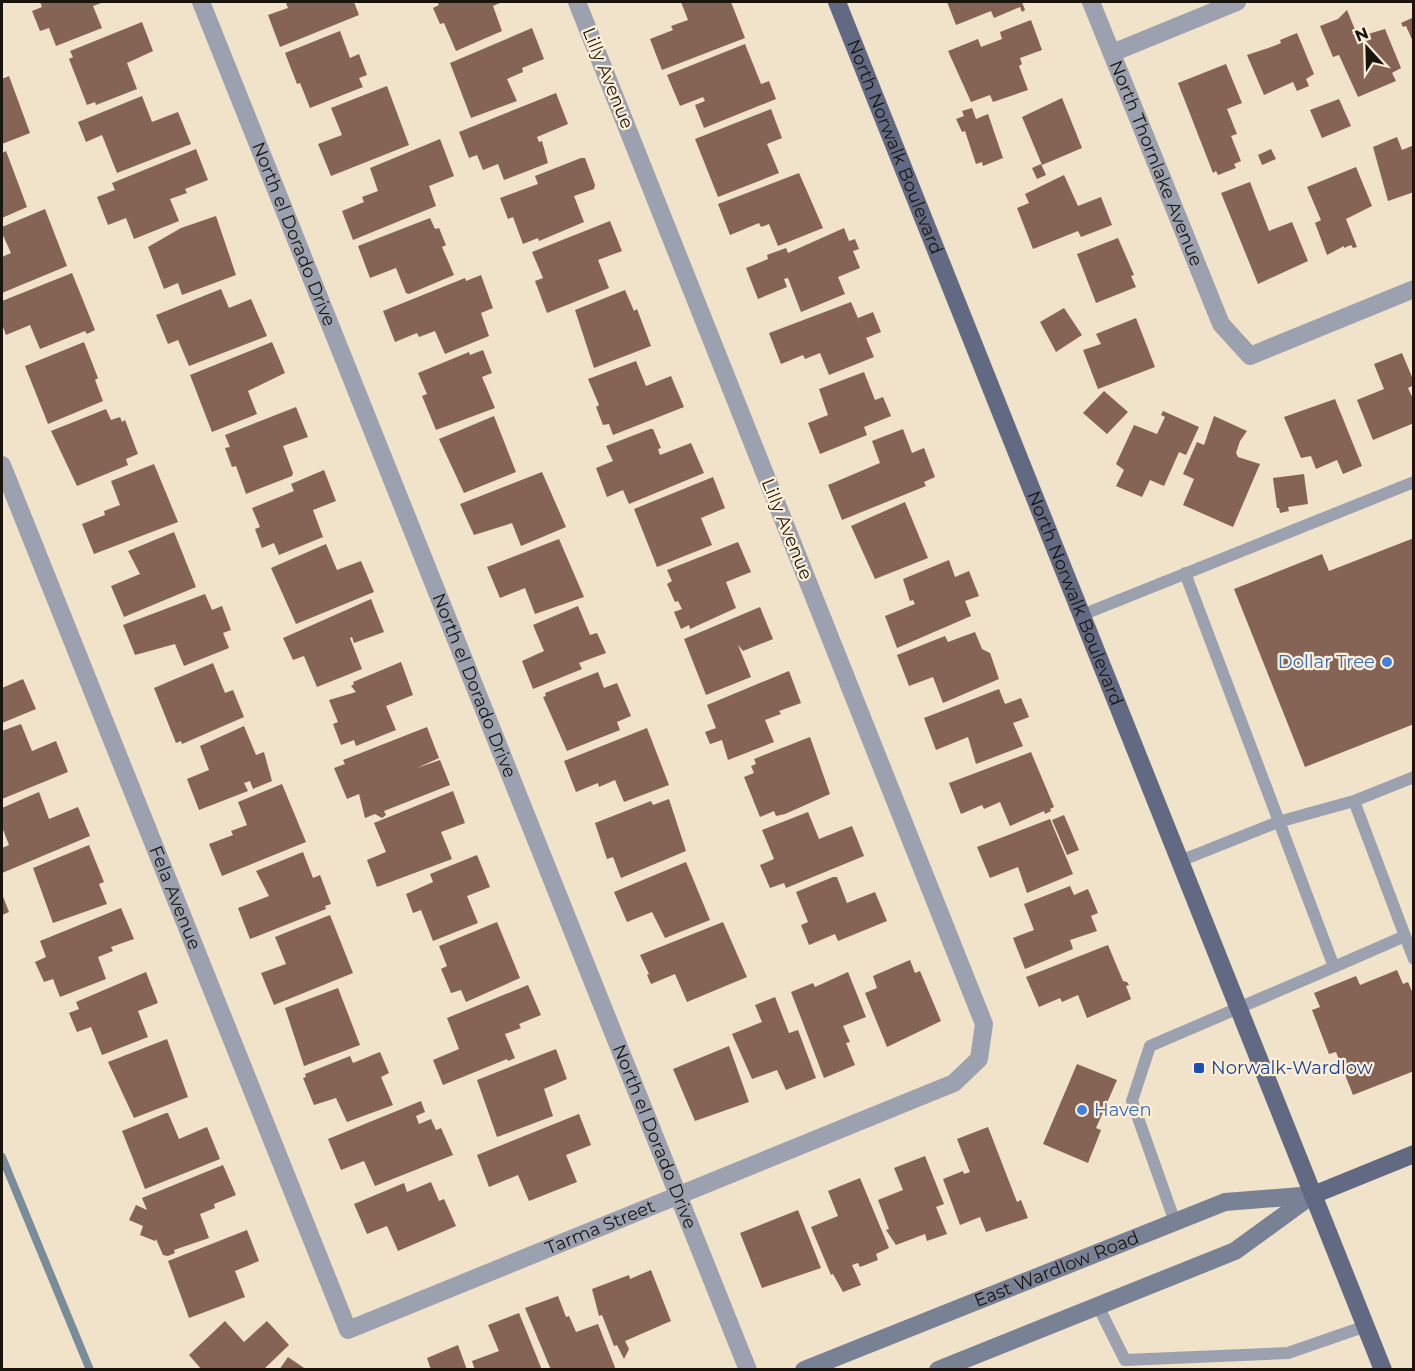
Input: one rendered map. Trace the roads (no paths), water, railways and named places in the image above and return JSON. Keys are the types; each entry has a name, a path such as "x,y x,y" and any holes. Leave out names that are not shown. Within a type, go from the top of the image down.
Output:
{"main road":[{"name":"North Norwalk Boulevard","path":"837,2 1383,1370"},
{"name":"East Wardlow Road","path":"938,1370 1235,1251 1313,1195 1413,1154"},
{"name":"East Wardlow Road","path":"804,1370 1225,1202 1313,1195"}],"street":[{"name":"North el Dorado Drive","path":"201,2 748,1370"},
{"name":"Lilly Avenue","path":"578,2 984,1024 979,1059"},
{"name":"North Thornlake Avenue","path":"1091,2 1221,324 1250,356 1413,289"},
{"path":"1112,53 1237,2"},
{"name":"Fela Avenue","path":"2,465 348,1330"},
{"name":"Tarma Street","path":"348,1330 954,1083 979,1059"}],"lane":[{"path":"1082,615 1413,482"},
{"path":"1185,573 1334,967"},
{"path":"1180,861 1278,822 1354,801 1413,777"},
{"path":"1354,801 1413,958"},
{"path":"1175,1222 1132,1101 1150,1046 1405,936"},
{"path":"1098,1306 1127,1365 1288,1353 1366,1326"},
{"path":"1229,1356 1234,1370"}],"waterway":[{"path":"2,1157 90,1370"}],"place":[{"name":"Dollar Tree","path":"1387,662"},
{"name":"Norwalk-Wardlow","path":"1199,1068"},
{"name":"Haven","path":"1082,1110"}]}
